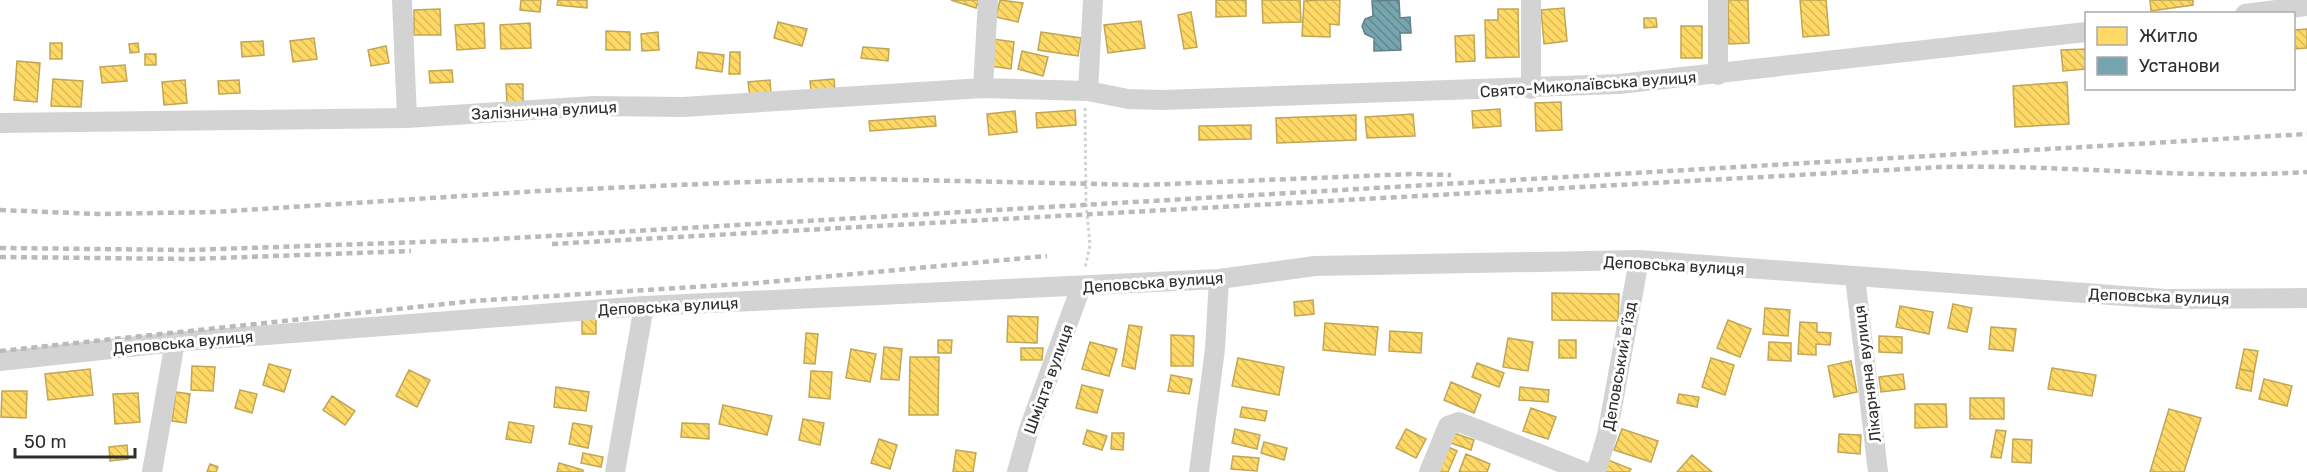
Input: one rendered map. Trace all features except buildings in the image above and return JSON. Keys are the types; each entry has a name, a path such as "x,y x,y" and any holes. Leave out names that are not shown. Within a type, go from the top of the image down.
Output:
{"street":[{"path":"402,0 406,118"},
{"path":"983,88 988,0"},
{"path":"1088,91 1093,0"},
{"path":"1531,0 1532,89"},
{"path":"1718,0 1718,75"},
{"path":"2260,12 2307,6"},
{"name":"Свято-Миколаївська вулиця","path":"1088,91 1128,99 1163,100 1532,89 1718,75 2085,32"},
{"name":"Залізнична вулиця","path":"0,123 406,118 594,106 683,106 983,88 1088,91"},
{"name":"Деповська вулиця","path":"0,361 175,342 644,306 1219,279 1315,266 1638,260 2166,299 2307,298"},
{"name":"Деповський в’їзд","path":"1596,472 1607,435 1638,260"},
{"name":"Лікарняна вулиця","path":"1855,277 1878,472"},
{"path":"1198,472 1215,349 1219,279"},
{"name":"Шмідта вулиця","path":"1017,472 1029,429 1081,287"},
{"path":"615,472 644,306"},
{"path":"152,472 175,342"},
{"path":"1429,472 1448,426 1459,422 1585,472"}],"path":[{"path":"1081,287 1090,245 1086,203 1085,103 1088,91"}],"railway":[{"path":"0,248 190,250 479,240 2307,134"},
{"path":"552,244 1942,167 2216,174 2307,172"},
{"path":"0,210 98,214 214,212 540,191 771,181 867,179 1144,185 1412,174 1451,175"},
{"path":"0,257 192,259 411,251"},
{"path":"0,351 473,301 757,283 1047,256"}]}
